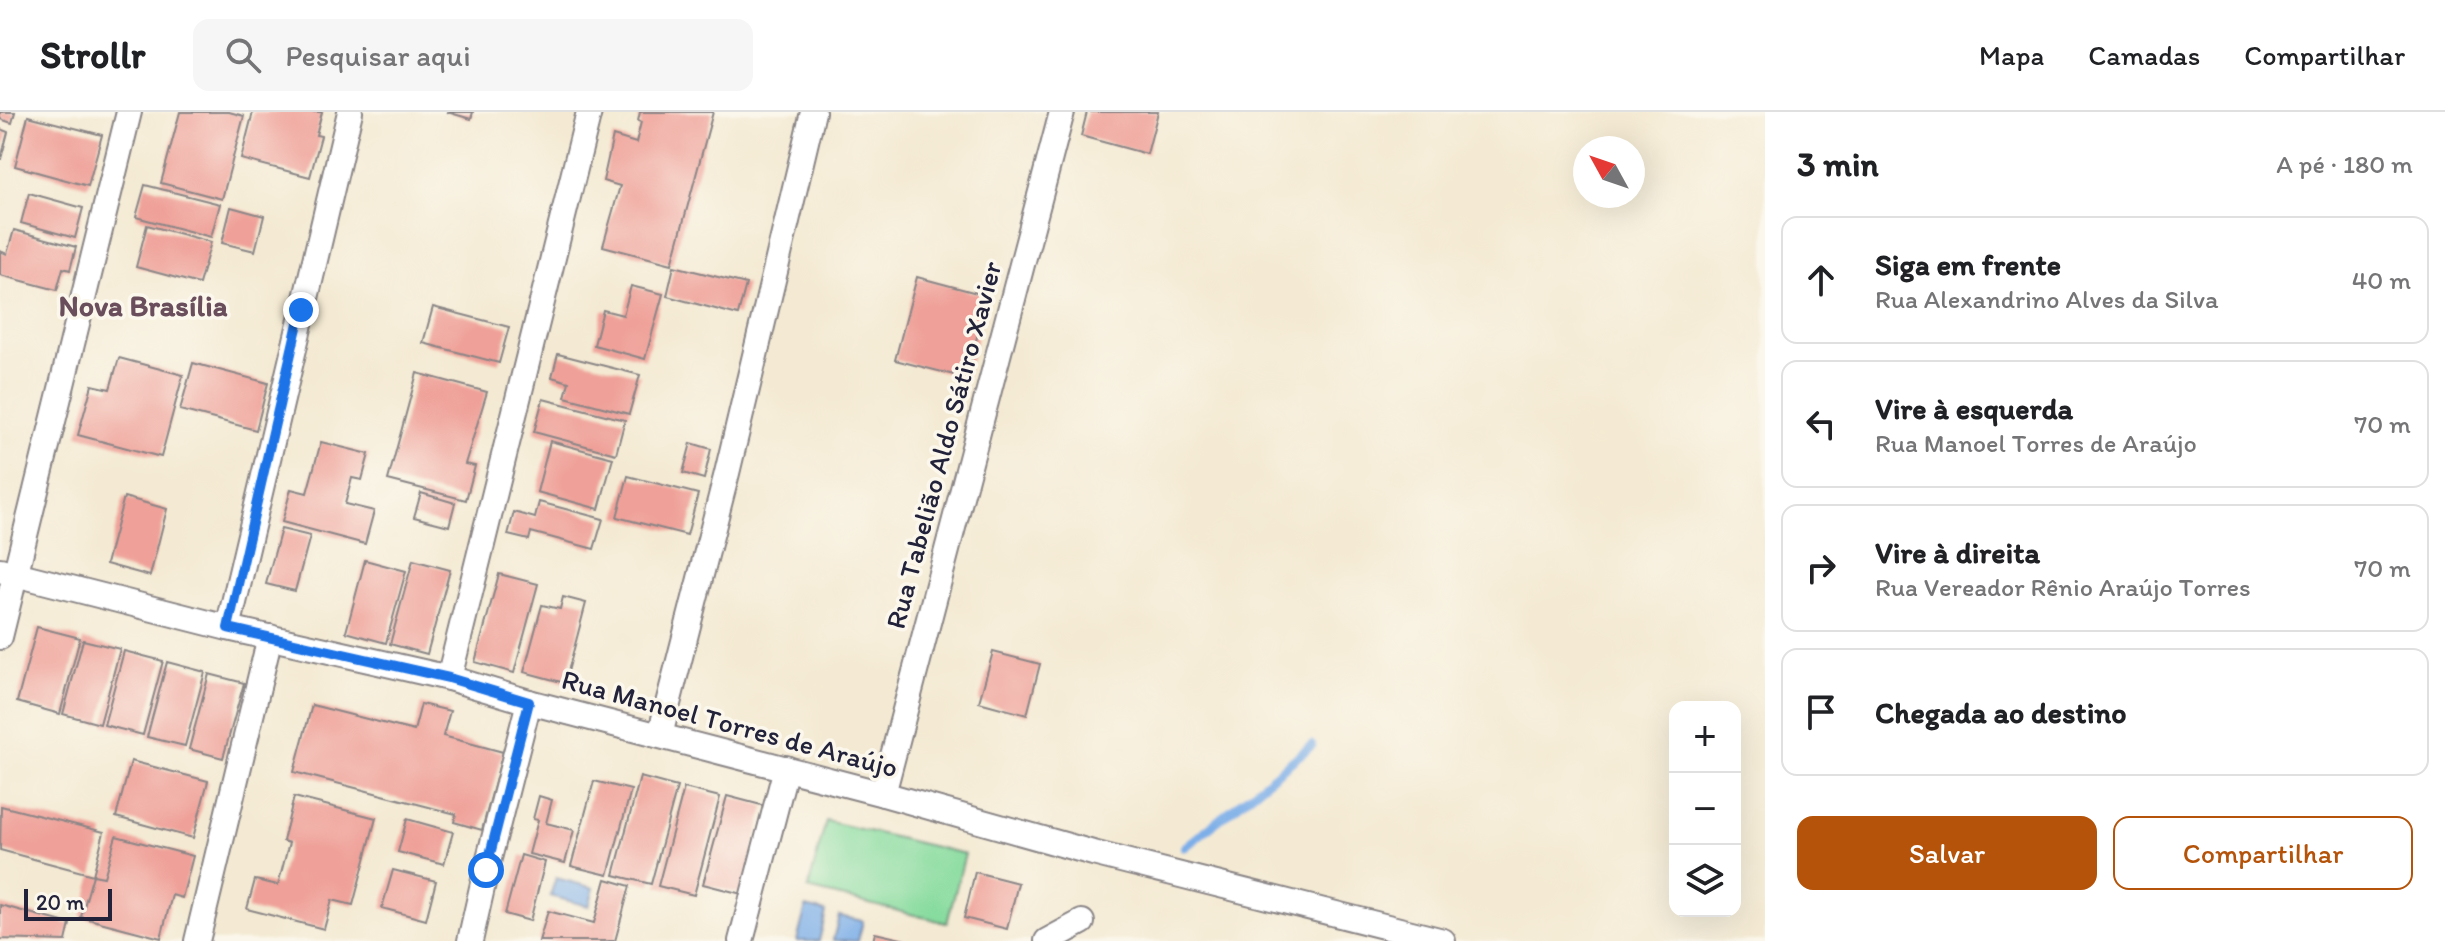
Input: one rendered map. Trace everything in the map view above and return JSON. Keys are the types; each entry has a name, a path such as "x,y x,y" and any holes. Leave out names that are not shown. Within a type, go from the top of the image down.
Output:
{"street":[{"path":"0,637 8,572 129,112"},
{"path":"228,628 350,112"},
{"path":"449,678 589,112"},
{"path":"660,735 727,473 813,112"},
{"name":"Rua Tabelião Aldo Sátiro Xavier","path":"883,794 1062,112"},
{"name":"Rua Manoel Torres de Araújo","path":"8,572 228,628 449,678 1185,877 1443,941"},
{"path":"197,941 270,637"},
{"path":"470,941 529,702"},
{"path":"741,941 786,768"},
{"path":"1047,941 1082,922"}],"green space":[{"path":"826,821 965,854 947,923 808,889"}],"water":[{"path":"556,878 594,888 589,906 550,896"},
{"path":"806,907 826,912 819,941 797,941"},
{"path":"839,916 863,921 858,941 833,940"}],"building":[{"path":"0,112 15,112 12,123 0,119"},
{"path":"180,112 229,112 244,116 222,199 161,183"},
{"path":"253,112 322,112 316,135 321,136 310,177 241,159"},
{"path":"447,112 473,112 471,119"},
{"path":"640,112 713,112 672,264 603,246 620,186 603,181 613,136 636,143"},
{"path":"1087,112 1158,112 1147,154 1081,136"},
{"path":"28,116 102,135 88,186 15,166"},
{"path":"0,129 8,132 1,159 0,159"},
{"path":"145,185 220,204 211,237 136,217"},
{"path":"29,193 83,208 75,238 21,223"},
{"path":"231,207 264,216 255,251 222,243"},
{"path":"147,225 211,242 199,284 136,267"},
{"path":"14,230 76,247 70,270 63,268 57,290 0,275 0,251 7,254"},
{"path":"674,266 746,284 738,315 667,296"},
{"path":"917,277 988,296 966,378 895,360"},
{"path":"631,286 663,294 645,359 594,345 603,310 623,315"},
{"path":"433,307 509,327 499,363 423,343"},
{"path":"558,354 640,375 629,414 565,397 569,382 552,377"},
{"path":"119,358 183,375 161,457 78,435 92,385 110,389"},
{"path":"193,363 268,383 256,430 180,410"},
{"path":"417,373 487,392 465,464 475,466 466,500 388,480"},
{"path":"543,399 625,420 616,454 534,432"},
{"path":"550,441 613,458 599,509 537,492"},
{"path":"321,442 369,454 362,480 352,478 345,504 374,511 365,544 282,522 291,489 307,493"},
{"path":"691,443 711,449 704,479 683,473"},
{"path":"628,476 698,494 687,535 617,517"},
{"path":"421,493 455,503 449,526 414,517"},
{"path":"124,497 167,509 150,576 106,564"},
{"path":"539,502 603,519 594,549 531,532 529,540 508,535 514,512 535,518"},
{"path":"281,529 310,536 295,591 266,584"},
{"path":"365,560 406,571 386,643 346,632"},
{"path":"413,560 450,570 427,654 390,644"},
{"path":"499,574 538,584 514,673 475,662"},
{"path":"563,597 586,603 565,683 524,672 542,605 560,609"},
{"path":"37,627 80,638 60,714 17,702"},
{"path":"83,640 120,649 100,724 63,714"},
{"path":"124,651 163,661 143,735 104,725"},
{"path":"993,652 1040,664 1027,715 979,702"},
{"path":"167,662 205,672 185,746 147,737"},
{"path":"209,674 244,683 223,758 189,749"},
{"path":"421,704 450,711 443,736 503,752 482,830 454,822 456,814 294,772 312,705 414,731"},
{"path":"131,761 208,781 193,838 116,817"},
{"path":"640,777 677,787 651,884 614,875"},
{"path":"594,781 631,790 608,875 571,866"},
{"path":"684,788 720,797 694,895 658,886"},
{"path":"539,796 552,800 546,823 574,830 565,863 529,854 538,820 533,819"},
{"path":"727,796 765,806 742,894 703,884"},
{"path":"294,797 376,818 353,905 332,900 324,929 247,909 255,880 278,885 289,843 283,841"},
{"path":"1,806 104,832 93,875 0,850"},
{"path":"407,819 453,832 444,864 398,852"},
{"path":"116,836 193,856 182,898 172,895 161,938 81,917 93,875 104,877"},
{"path":"521,855 545,862 530,921 505,914"},
{"path":"393,870 436,881 426,920 382,908"},
{"path":"975,872 1018,883 1007,929 964,918"},
{"path":"606,879 630,886 615,941 539,941 548,911 594,923"},
{"path":"0,905 70,924 66,941 0,939"},
{"path":"875,933 906,940 906,941 873,941"}],"waterway":[{"path":"1185,847 1312,745"}],"district":[{"name":"Nova Brasília","path":"143,306"}],"route":[{"path":"301,310 228,628 449,678 529,702 486,870"}]}
